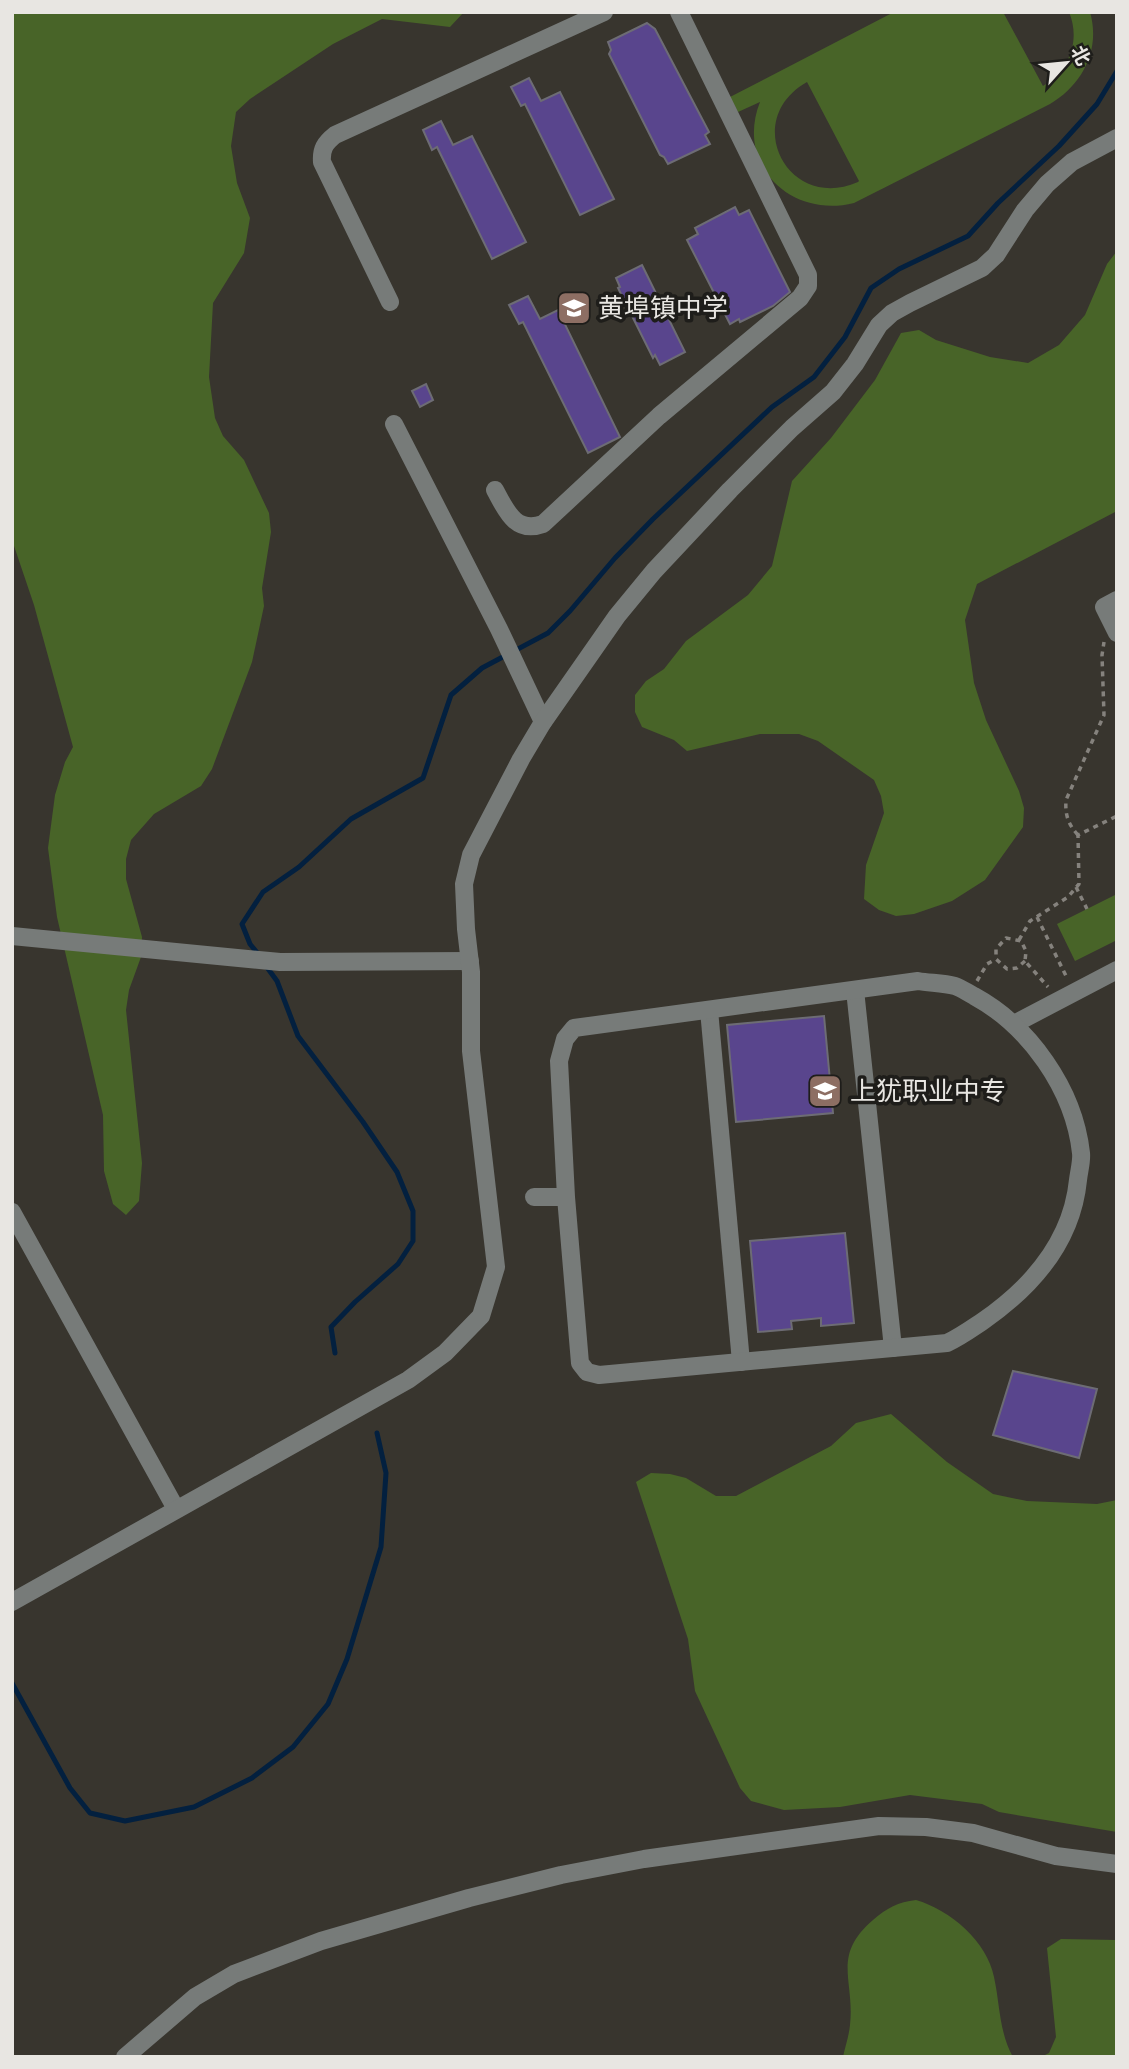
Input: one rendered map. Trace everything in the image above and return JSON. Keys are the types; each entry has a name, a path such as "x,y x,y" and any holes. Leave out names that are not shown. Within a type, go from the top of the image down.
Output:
{"street":[{"path":"390,302 322,162 326,142 335,135 604,12"},
{"path":"495,490 508,516 516,523 535,527 543,524 659,416 800,298 808,286 808,275 679,12"},
{"path":"12,1602 408,1380 445,1353 481,1316 496,1267 471,1051 470,961 464,884 471,855 543,722 617,616 654,571 783,437 833,392 855,364 879,325 901,308 982,268 996,255 1025,211 1047,184 1072,162 1117,138"},
{"path":"394,424 499,629 543,722"},
{"path":"1112,635 1104,607 1117,600"},
{"path":"12,936 280,962 470,961"},
{"path":"1014,1024 1117,970"},
{"path":"918,981 956,986 985,1002 1014,1024 1043,1057 1068,1102 1081,1154 1077,1192 1069,1222 1042,1267 1009,1303 947,1343 599,1375 587,1372 580,1363 566,1197 559,1060 565,1039 574,1028 918,981"},
{"path":"855,990 893,1348"},
{"path":"709,1010 741,1362"},
{"path":"534,1197 566,1197"},
{"path":"12,1212 176,1509"},
{"path":"125,2057 195,1997 234,1974 321,1941 469,1898 573,1872 644,1858 879,1826 926,1827 973,1833 1056,1856 1117,1864"}],"path":[{"path":"1019,940 1030,921 1068,897 1079,884 1078,835 1070,826 1065,811 1066,800 1104,715 1102,655 1104,644 1112,635"},
{"path":"1078,835 1117,816"},
{"path":"1076,887 1087,909"},
{"path":"1037,917 1067,979"},
{"path":"1011,938 1019,940 1026,951 1025,961 1013,970 1002,967 996,959 996,949 1002,941 1011,938"},
{"path":"975,982 987,964 996,959"},
{"path":"1025,961 1050,989"}],"green space":[{"path":"12,12 464,12 450,27 382,19 333,44 250,99 236,112 231,146 237,183 250,218 244,253 213,303 209,377 215,418 223,436 244,460 269,513 271,532 262,588 264,606 252,662 212,769 201,786 154,814 131,840 126,859 126,879 142,937 141,957 129,990 126,1010 142,1163 139,1201 126,1215 113,1204 104,1171 103,1115 57,917 48,848 55,795 65,762 73,747 34,605 12,540"},
{"path":"894,12 1003,12 1043,86 1060,72 1070,54 1074,34 1069,12 1090,12 1093,26 1091,53 1080,77 1061,96 854,203 831,206 809,203 790,195 774,182 762,166 755,147 754,125 760,102 738,112 730,97","holes":["807,82 859,181 833,188 811,185 793,174 781,158 775,139 777,118 787,98"]},
{"path":"1117,251 1117,511 977,584 965,620 974,683 986,720 1019,791 1024,808 1023,827 985,880 952,901 914,914 896,916 879,910 864,899 866,865 884,813 874,780 818,741 799,734 760,734 687,751 674,740 642,727 635,712 635,695 646,681 664,669 686,641 748,595 772,566 792,481 831,438 875,380 901,333 919,330 936,340 990,357 1028,363 1059,345 1085,315 1107,264"},
{"path":"1117,894 1117,940 1075,961 1057,924"},
{"path":"891,1414 947,1462 993,1494 1027,1501 1097,1504 1117,1500 1117,1832 999,1812 982,1804 910,1795 840,1807 784,1810 751,1801 740,1788 695,1691 688,1639 636,1482 651,1473 670,1474 686,1478 716,1496 736,1496 831,1446 856,1423"},
{"path":"916,1900 954,1919 984,1951 994,1977 1002,2028 1013,2057 843,2057 850,2025 848,1969 852,1945 860,1933 883,1912 898,1904"},
{"path":"1061,1939 1117,1940 1117,2057 1041,2057 1049,2053 1056,2037 1047,1948"}],"building":[{"path":"647,23 655,29 709,132 705,135 710,144 668,164 660,155 609,54 611,50 608,42"},
{"path":"529,78 541,101 560,92 614,199 580,215 525,104 521,106 511,87"},
{"path":"441,121 453,145 472,136 526,242 492,259 437,147 432,150 423,130"},
{"path":"735,207 739,215 749,210 790,292 773,306 730,324 687,240 698,234 695,228"},
{"path":"642,265 685,352 660,365 655,355 653,358 618,288 620,287 616,278"},
{"path":"528,296 540,319 558,310 620,437 588,453 523,322 519,324 509,305"},
{"path":"426,384 433,400 420,407 412,391"},
{"path":"824,1016 833,1113 736,1122 727,1025"},
{"path":"845,1233 854,1323 821,1326 821,1318 791,1321 792,1329 758,1332 750,1241"},
{"path":"1013,1371 1097,1389 1079,1458 993,1435"}],"waterway":[{"path":"259,955 250,944 242,924 263,892 299,867 351,819 423,778 451,695 482,668 548,633 653,519 772,407 814,377 845,337 871,288 899,269 968,236 998,203 1059,146 1097,104 1117,71"},
{"path":"266,966 277,981 298,1036 397,1172 413,1211 413,1241 398,1264 331,1327 335,1353"},
{"path":"12,1683 70,1788 90,1813 125,1821 194,1807 252,1778 293,1747 328,1704 347,1659 381,1547 386,1473 377,1433"}],"place":[{"name":"黄埠镇中学","path":"574,308"},
{"name":"上犹职业中专","path":"825,1091"}]}
